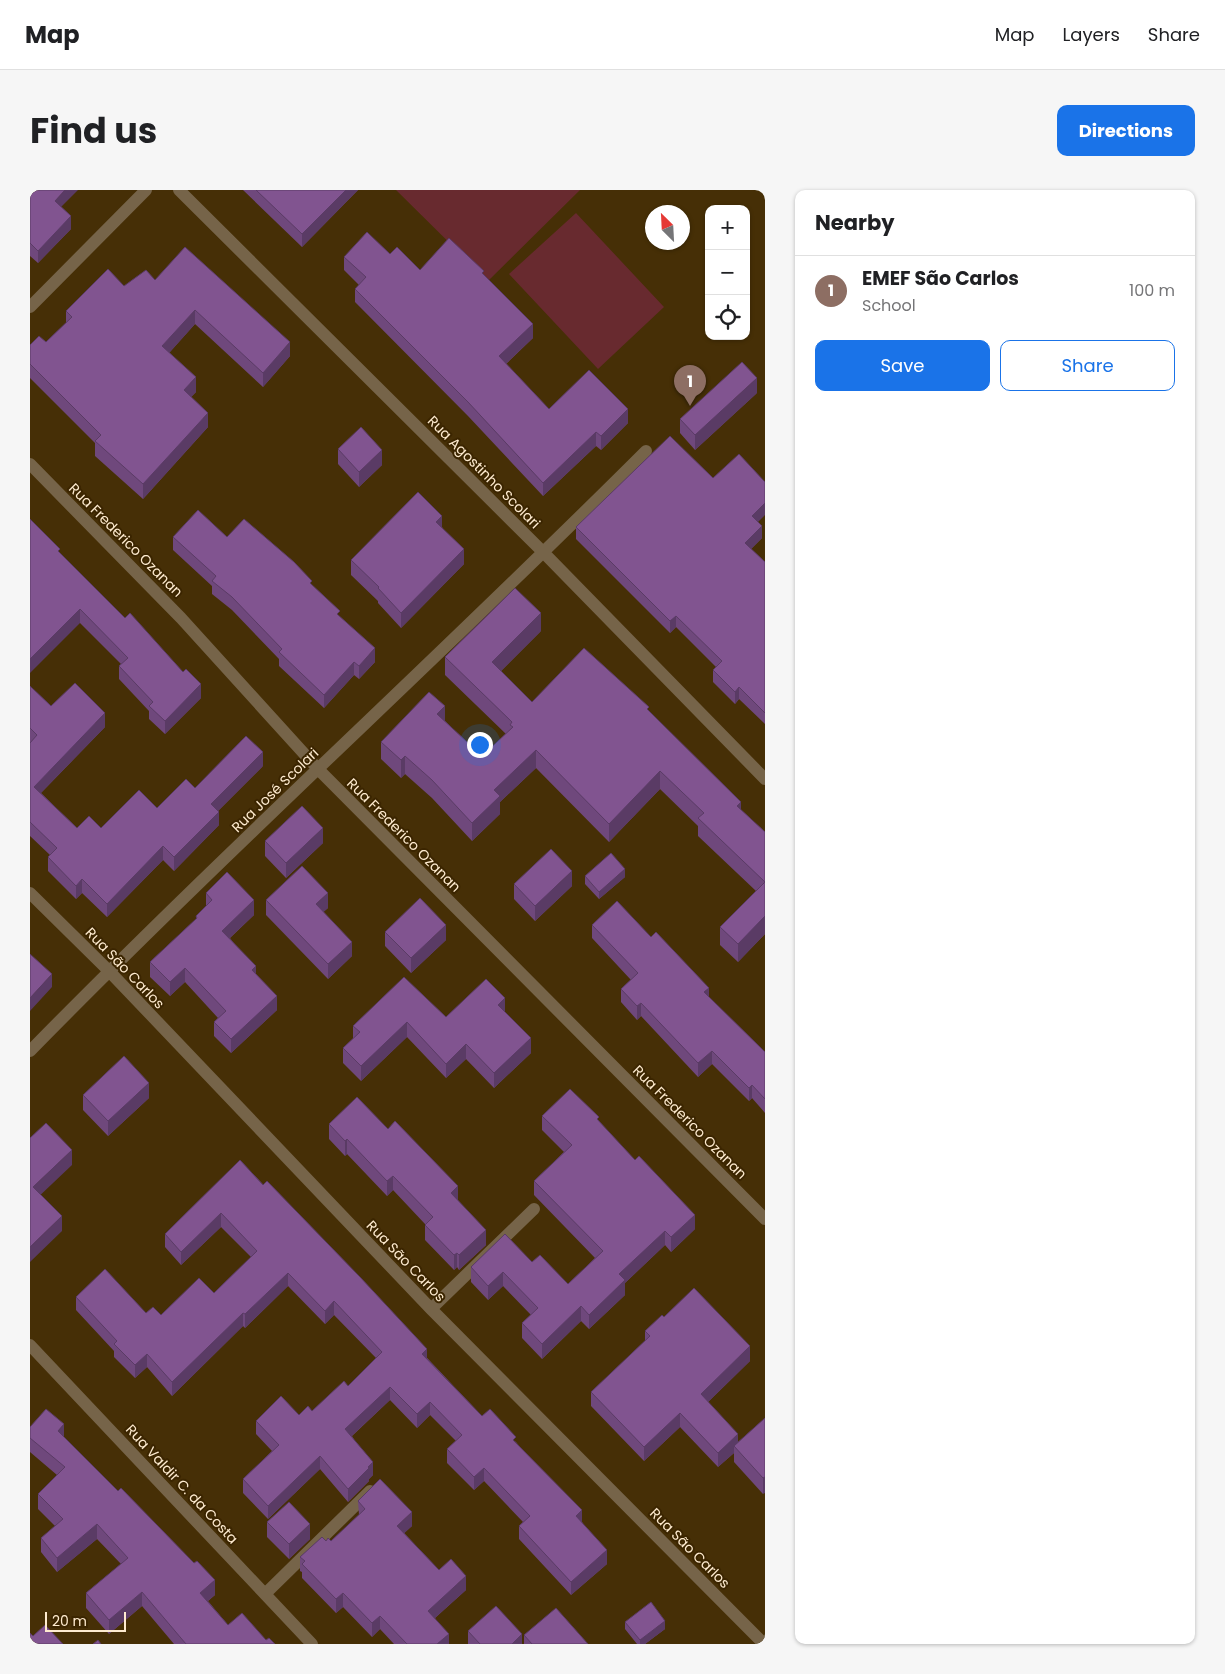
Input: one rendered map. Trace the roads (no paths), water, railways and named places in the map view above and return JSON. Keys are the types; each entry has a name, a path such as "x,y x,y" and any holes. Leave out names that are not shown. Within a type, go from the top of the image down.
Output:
{"street":[{"path":"30,307 146,190"},
{"name":"Rua Agostinho Scolari","path":"179,190 543,552 765,779"},
{"name":"Rua José Scolari","path":"30,1051 108,971 646,451"},
{"name":"Rua Frederico Ozanan","path":"30,464 182,618 318,769 765,1219"},
{"name":"Rua São Carlos","path":"30,893 108,971 431,1309 764,1644"},
{"path":"431,1309 534,1209"},
{"name":"Rua Valdir C. da Costa","path":"30,1345 312,1644"},
{"path":"265,1594 378,1484"}],"place":[{"name":"EMEF São Carlos","path":"690,406"}]}
